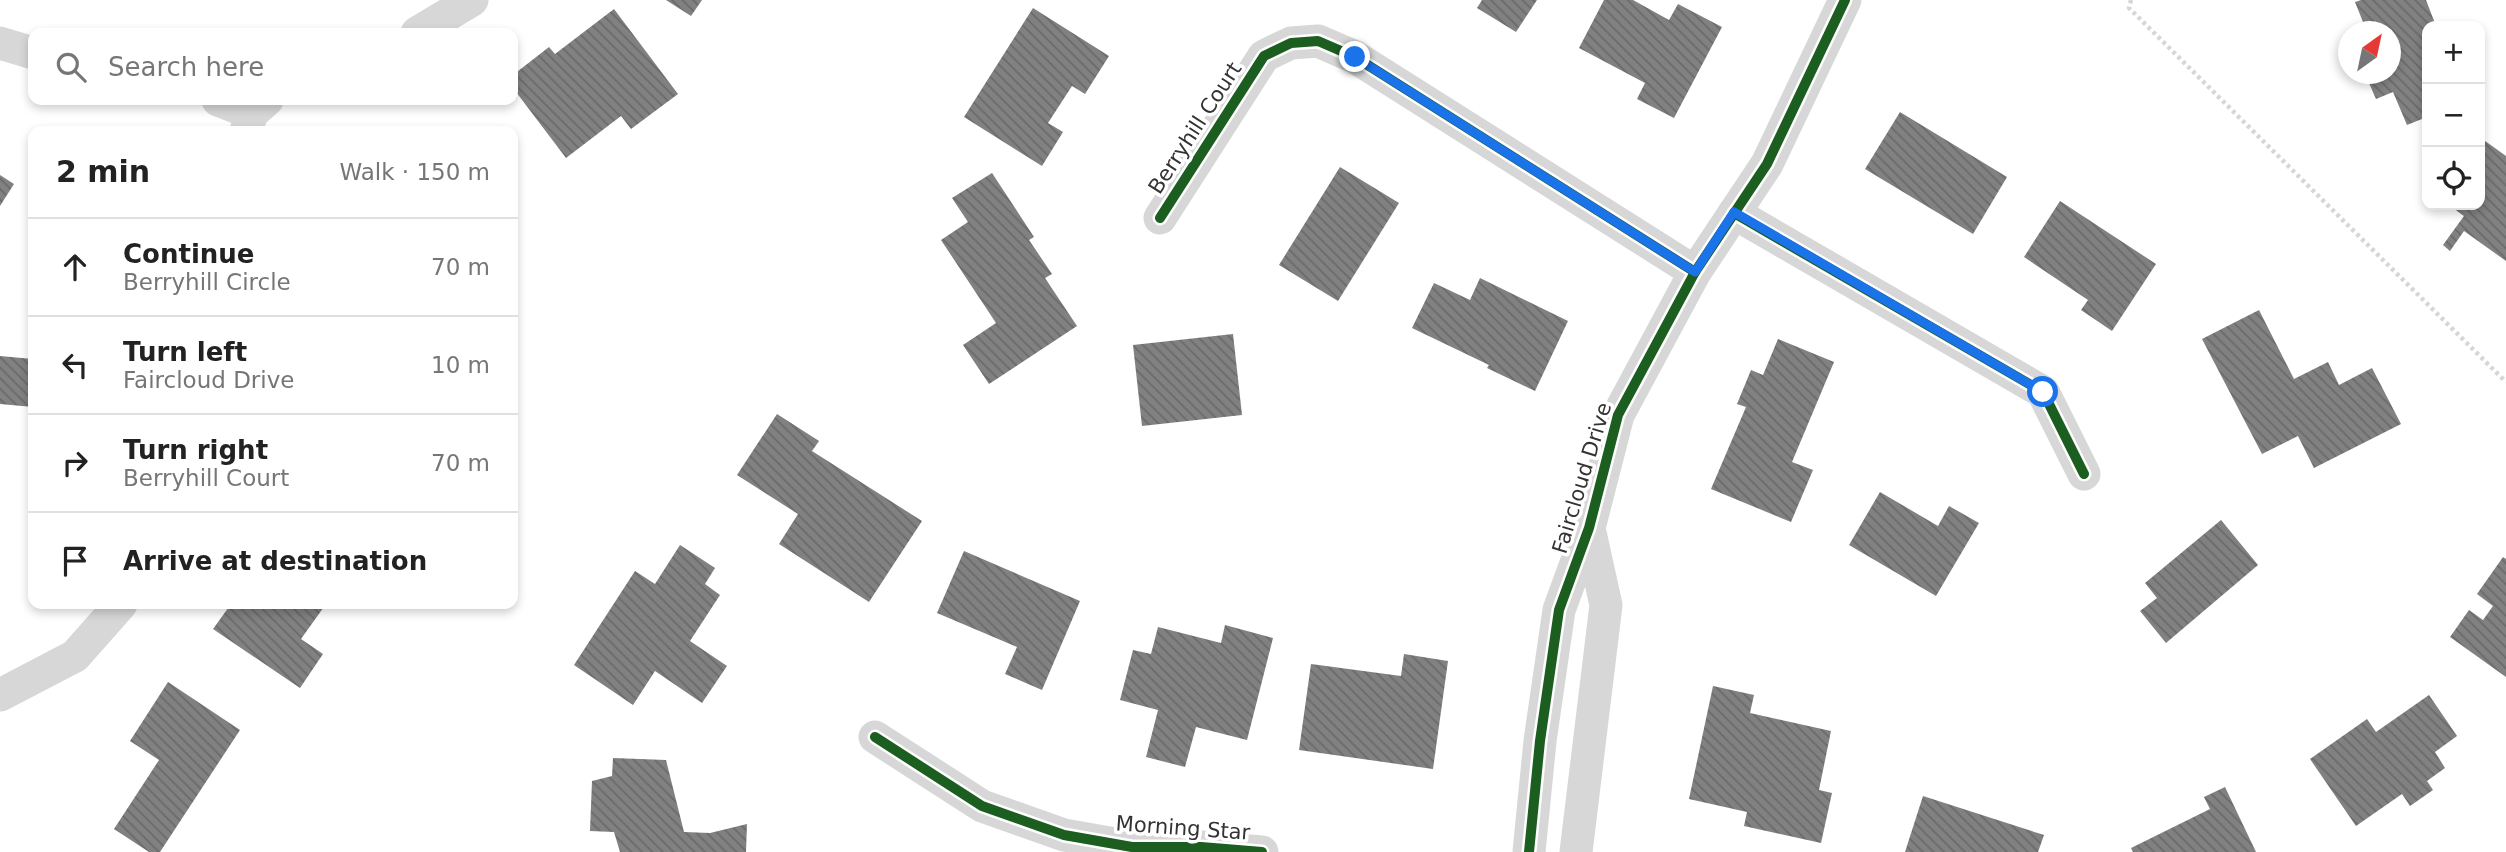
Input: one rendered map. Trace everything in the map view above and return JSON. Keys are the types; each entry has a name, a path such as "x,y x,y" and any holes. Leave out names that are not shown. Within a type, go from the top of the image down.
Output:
{"street":[{"path":"425,28 472,0"},
{"name":"Faircloud Drive","path":"1529,852 1540,741 1559,610 1589,528 1618,415 1695,272 1767,164 1844,0"},
{"name":"Berryhill Court","path":"1160,218 1264,56 1291,43 1318,41 1355,57 1695,272"},
{"path":"0,43 28,51"},
{"path":"230,105 255,115"},
{"path":"1734,212 2043,392 2084,474"},
{"name":"Faircloud Drive","path":"1576,852 1606,605 1589,528"},
{"path":"0,695 75,656 117,609"},
{"name":"Morning Star","path":"875,737 982,806 1064,835 1132,847 1201,846 1262,852"}],"path":[{"path":"2131,0 2129,8 2506,382"}],"building":[{"path":"666,0 702,0 691,16"},
{"path":"1482,0 1537,0 1516,32 1477,8"},
{"path":"1604,0 1633,0 1669,20 1678,4 1722,27 1674,118 1637,99 1645,83 1579,48"},
{"path":"2426,0 2434,21 2422,21 2422,119 2407,125 2393,92 2376,99 2369,84 2401,84 2401,21 2363,21 2355,2"},
{"path":"1033,8 1109,56 1085,94 1072,86 1048,123 1063,132 1042,166 964,117"},
{"path":"614,9 678,94 631,129 621,116 566,158 518,95 518,71 549,47 555,54"},
{"path":"1900,112 2007,177 1973,234 1865,169"},
{"path":"2485,141 2506,156 2506,261 2464,231 2450,251 2443,245 2464,216 2456,210 2485,210"},
{"path":"1340,167 1399,203 1338,301 1279,265"},
{"path":"992,173 1034,237 1029,240 1052,274 1045,278 1077,326 989,384 963,345 996,323 941,240 968,222 952,198"},
{"path":"0,175 14,184 0,206"},
{"path":"2060,201 2156,264 2112,331 2081,310 2088,300 2024,257"},
{"path":"1480,278 1568,321 1535,391 1487,368 1489,365 1412,328 1434,283 1470,300"},
{"path":"2259,310 2294,379 2328,362 2339,385 2372,368 2401,424 2314,468 2298,436 2262,454 2202,339"},
{"path":"1233,334 1242,415 1142,426 1133,345"},
{"path":"1778,339 1834,362 1792,462 1813,470 1791,522 1711,489 1746,407 1737,404 1751,370 1763,375"},
{"path":"0,356 28,359 28,407 0,404"},
{"path":"777,414 819,441 812,451 922,521 869,602 779,544 798,514 737,475"},
{"path":"1880,492 1938,526 1949,506 1979,523 1936,596 1849,545"},
{"path":"2221,520 2258,565 2166,643 2140,611 2157,598 2145,583"},
{"path":"680,545 715,568 705,584 720,595 690,641 727,666 702,703 655,671 633,705 574,665 635,571 655,584"},
{"path":"964,551 1080,601 1042,690 1005,674 1017,647 937,613"},
{"path":"2503,557 2506,559 2506,677 2450,637 2469,610 2483,620 2493,606 2477,594"},
{"path":"227,609 322,609 301,639 323,654 300,688 213,629"},
{"path":"1225,625 1273,638 1247,740 1196,727 1185,767 1146,757 1158,710 1120,700 1133,650 1151,654 1158,627 1221,643"},
{"path":"1404,654 1448,661 1433,769 1299,750 1311,664 1401,676"},
{"path":"168,682 240,730 160,852 149,852 114,829 159,760 130,741"},
{"path":"1713,686 1754,695 1750,713 1831,731 1819,790 1832,793 1821,843 1744,826 1747,812 1689,799"},
{"path":"2429,695 2457,736 2435,752 2445,768 2427,781 2433,790 2410,806 2402,794 2356,826 2310,759 2367,719 2376,732"},
{"path":"613,758 666,760 684,832 710,833 747,824 746,852 620,852 614,832 590,831 592,781 612,776"},
{"path":"2225,787 2256,852 2133,852 2131,848 2210,809 2204,797"},
{"path":"1923,796 2044,835 2038,852 1905,852"}],"cycle path":[{"path":"1529,852 1540,741 1559,610 1589,528 1618,415 1695,272 1767,164 1845,0"},
{"path":"1160,218 1264,56 1291,43 1318,41 1355,57 1695,272"},
{"path":"1734,213 2043,392 2084,474"},
{"path":"875,737 982,806 1064,835 1132,847 1201,847 1262,852"}],"route":[{"path":"1355,57 1695,272 1734,212 2043,392"}]}
